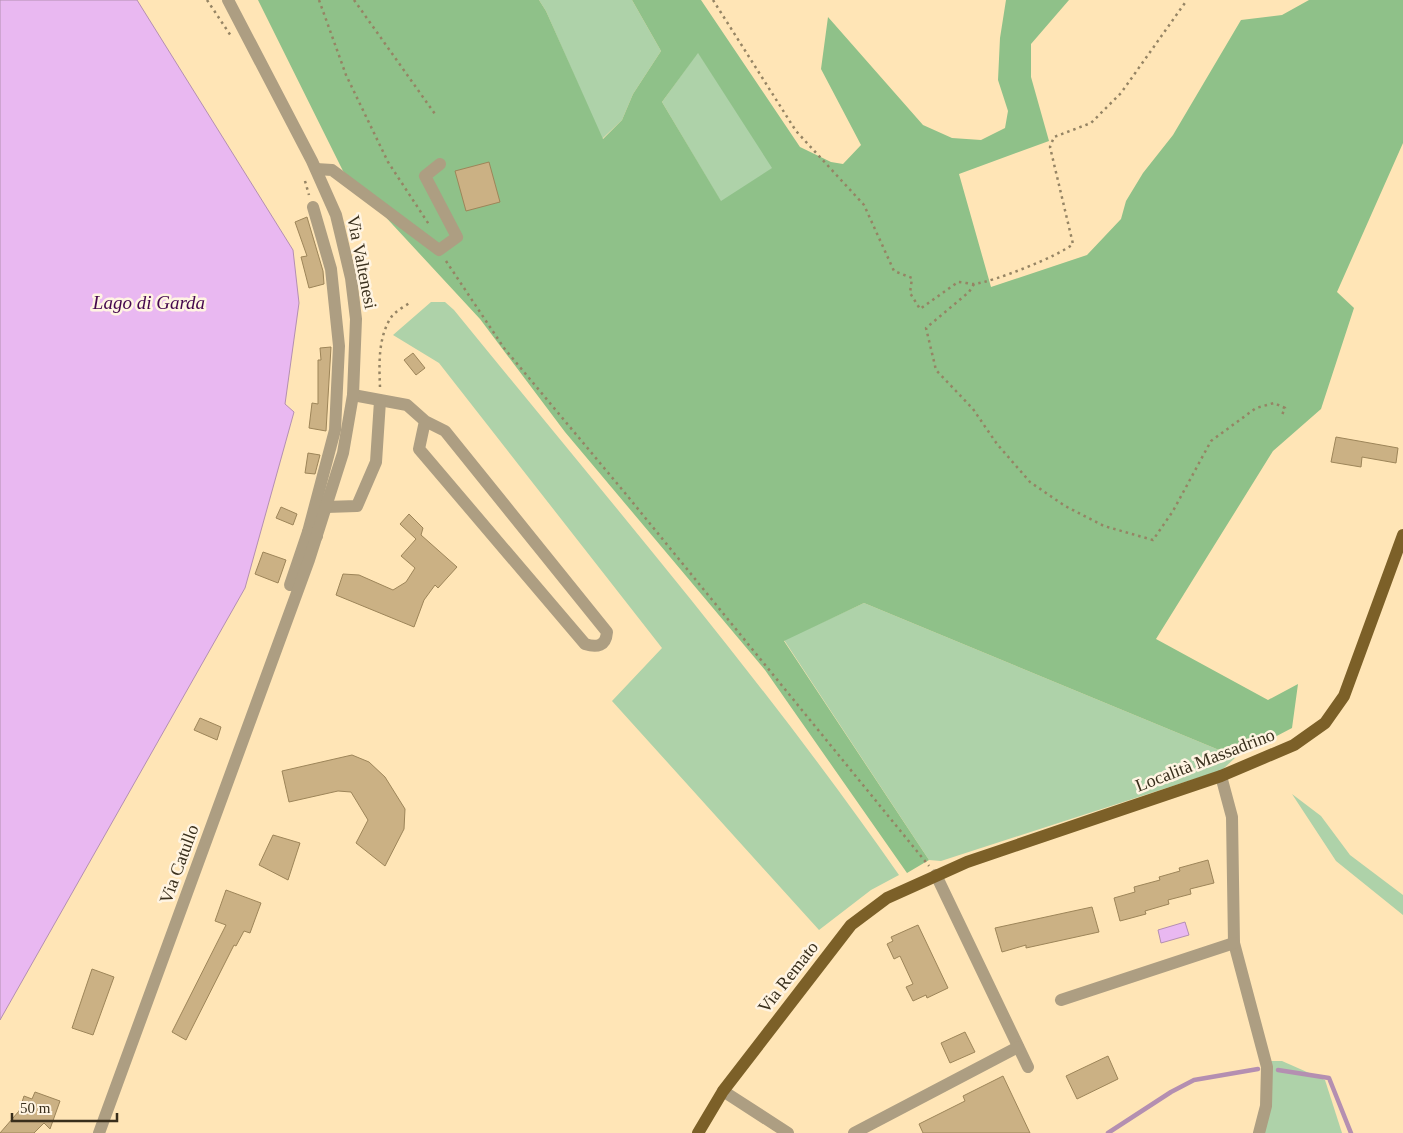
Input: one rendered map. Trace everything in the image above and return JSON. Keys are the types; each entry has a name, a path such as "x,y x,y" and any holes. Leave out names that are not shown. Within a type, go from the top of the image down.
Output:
{"main road":[{"name":"Località Massadrino","path":"936,875 967,862 1221,776 1294,745 1325,723 1344,696 1402,540"},
{"name":"Via Remato","path":"698,1133 723,1091 851,925 887,898 936,875"}],"street":[{"name":"Via Valtenesi","path":"228,0 316,169 336,215 351,278 356,319 354,395 343,453 326,508 312,534 292,606"},
{"path":"316,169 332,170 439,250 457,237 425,176 440,164"},
{"path":"290,585 312,534 335,430 339,346 331,269 313,207"},
{"path":"354,395 407,405 425,421 445,431 608,632 607,639 602,645 594,647 585,644 419,449 425,421"},
{"path":"326,508 357,506 376,462 380,401"},
{"name":"Via Catullo","path":"99,1133 292,606"},
{"path":"1221,776 1232,817 1234,944 1267,1068 1266,1106 1259,1133"},
{"path":"936,875 1028,1067"},
{"path":"1061,1000 1234,944"},
{"path":"854,1133 1018,1047"},
{"path":"723,1091 788,1133"}],"path":[{"path":"319,0 346,75 388,162 431,229 423,239"},
{"path":"354,0 435,114"},
{"path":"713,0 796,131 810,149 864,205 894,270 912,278 910,293 920,309 958,282 974,284 1062,253 1073,244 1050,147 1054,137 1090,123 1121,93 1187,0"},
{"path":"439,250 504,348 625,493 936,875"},
{"path":"974,284 969,292 926,328 936,370 973,409 997,444 1030,482 1065,506 1104,526 1152,540 1173,512 1211,441 1256,408 1274,402 1284,408 1282,415"},
{"path":"380,401 380,350 385,332 392,315 411,302"}],"green space":[{"path":"258,0 539,0 546,11 603,139 622,120 633,94 661,51 632,0 701,0 800,147 831,162 843,164 861,145 821,69 828,17 923,125 952,138 981,140 1005,128 1008,111 998,80 1000,38 1006,0 1069,0 1031,44 1031,77 1049,141 959,174 991,287 1087,255 1121,219 1126,201 1143,173 1173,135 1241,20 1282,15 1309,0 1403,0 1403,143 1337,292 1354,308 1321,409 1273,451 1156,639 1268,700 1298,684 1292,728 1236,757 864,603 784,641 929,860 907,873 765,670 565,432 480,319 343,171","holes":["698,53 772,168 721,201 662,102"]},
{"path":"539,0 632,0 661,51 633,94 622,120 602,139 546,11"},
{"path":"698,52 773,168 721,202 662,102"},
{"path":"431,302 445,302 454,310 682,588 793,730 899,875 871,890 819,930 612,701 662,648 439,363 393,335"},
{"path":"864,603 1236,757 1222,770 941,861 929,860 784,640"},
{"path":"1292,794 1321,816 1350,855 1403,895 1403,915 1336,861"},
{"path":"1267,1061 1282,1061 1325,1080 1342,1133 1262,1133"}],"water":[{"name":"Lago di Garda","path":"0,0 137,0 293,250 299,303 285,404 294,412 245,588 0,1020"},
{"path":"1185,922 1189,935 1161,943 1158,930"}],"building":[{"path":"489,162 500,202 466,211 455,171"},
{"path":"307,217 323,271 324,284 309,288 301,257 307,256 295,222"},
{"path":"331,347 326,431 309,428 312,403 318,404 318,360 321,360 320,348"},
{"path":"413,353 425,368 416,375 404,360"},
{"path":"1336,437 1398,448 1396,463 1362,457 1361,467 1331,462"},
{"path":"308,453 320,455 315,474 305,473"},
{"path":"281,507 297,514 293,525 276,518"},
{"path":"409,514 423,528 421,535 457,567 438,588 435,585 424,600 414,627 336,595 343,574 359,575 393,590 406,582 415,568 401,556 416,539 400,524"},
{"path":"263,552 286,560 278,583 255,574"},
{"path":"200,718 221,727 217,740 194,730"},
{"path":"352,755 369,762 385,777 405,809 404,829 385,866 356,843 368,820 351,792 338,791 289,802 282,771"},
{"path":"273,835 300,843 288,880 259,865"},
{"path":"1208,860 1214,883 1190,889 1191,894 1168,900 1169,904 1145,911 1146,914 1120,921 1114,898 1135,892 1134,887 1160,880 1159,877 1180,871 1179,868"},
{"path":"226,890 261,903 250,933 244,931 236,946 234,945 186,1040 172,1032 226,925 215,921"},
{"path":"1092,907 1099,932 1026,948 1026,945 1002,952 995,928"},
{"path":"918,925 948,988 927,998 926,995 913,1001 906,987 913,984 900,956 894,959 887,944 893,941 891,937"},
{"path":"92,969 114,977 93,1035 72,1028"},
{"path":"965,1032 975,1052 950,1063 941,1043"},
{"path":"1108,1056 1118,1079 1077,1099 1066,1076"},
{"path":"1003,1076 1030,1133 923,1133 919,1124 965,1101 963,1096"},
{"path":"35,1092 60,1101 50,1129 44,1123 34,1133 0,1133 19,1111 24,1096 32,1099"}],"waterway":[{"path":"1108,1133 1171,1092 1194,1080 1258,1069"},
{"path":"1278,1070 1329,1078 1351,1133"}]}
